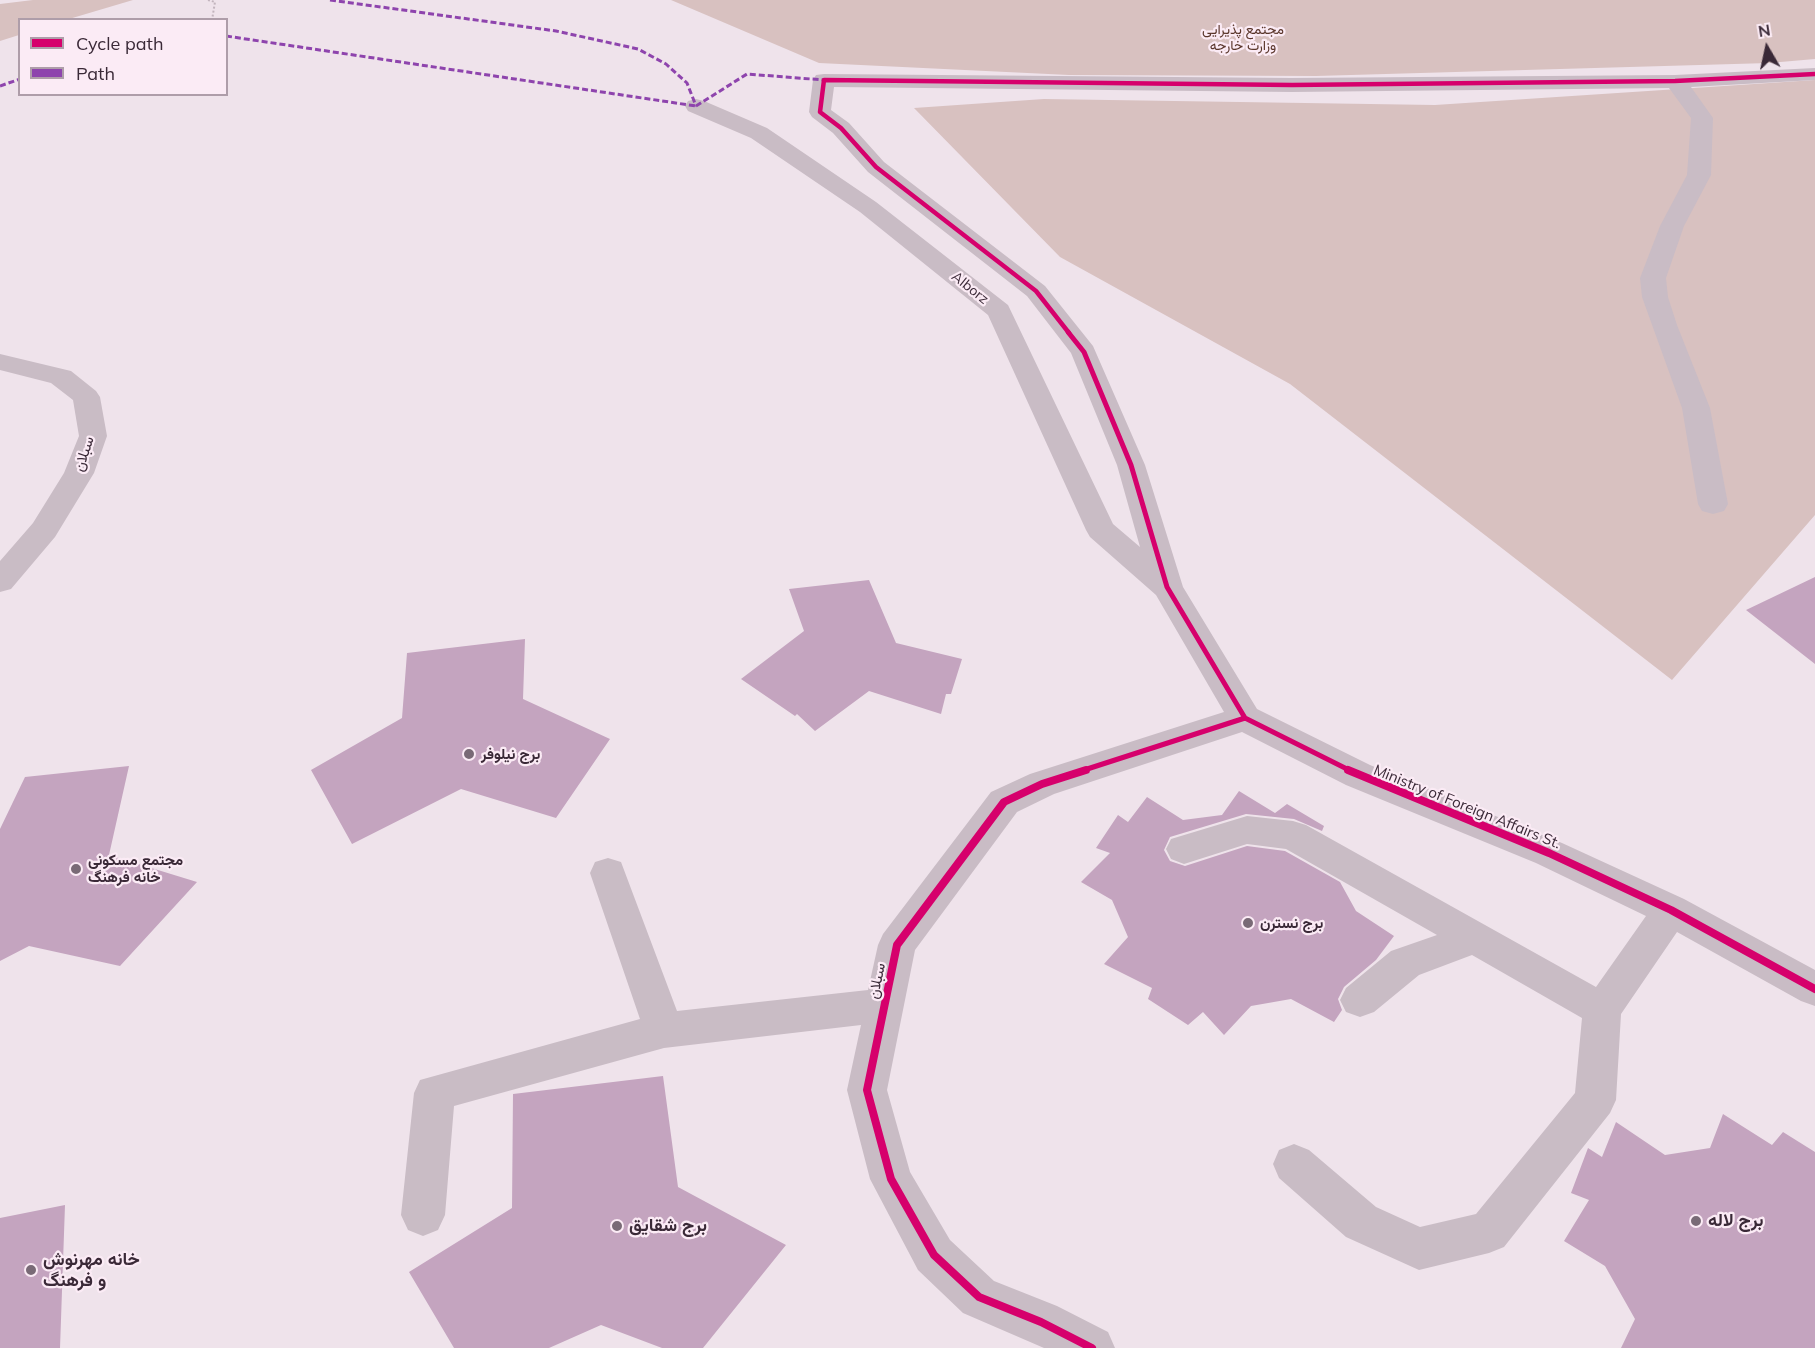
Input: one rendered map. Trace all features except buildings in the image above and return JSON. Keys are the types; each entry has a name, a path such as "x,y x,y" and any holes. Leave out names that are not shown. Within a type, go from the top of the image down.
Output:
{"street":[{"path":"1245,718 1167,587 1131,465 1084,352 1036,291 876,167 840,129 820,112 824,80 1292,85 1675,81 1815,74"},
{"path":"1675,81 1702,118 1699,175 1672,226 1653,278 1655,297 1664,325 1696,408 1713,504"},
{"name":"Alborz","path":"696,106 759,133 868,207 999,311 1101,530 1167,587"},
{"name":"سبلان","path":"0,363 61,377 86,397 93,436 79,473 44,530 0,581"},
{"name":"سبلان","path":"1092,1348 1041,1322 980,1297 934,1255 891,1179 867,1090 897,945 1004,802 1042,784 1245,718"},
{"name":"Ministry of Foreign Affairs St.","path":"1245,718 1358,775 1549,853 1671,910 1815,990"},
{"path":"1184,849 1247,830 1293,835 1602,1010"},
{"path":"608,873 664,1029"},
{"path":"1294,1164 1361,1222 1419,1249 1489,1232 1595,1100 1602,1010 1671,910"},
{"path":"1360,1000 1405,963 1474,938"},
{"path":"423,1215 435,1093 664,1029 885,1005"}],"path":[{"path":"208,0 215,2 212,18"}],"green space":[{"path":"33,0 133,0 72,18 18,18 18,35 0,41 0,4"},
{"name":"مجتمع پذیرایی وزارت خارجه","path":"671,0 1815,0 1815,59 1769,63 1316,76 1069,75 819,63"},
{"path":"1815,80 1815,515 1672,680 1290,384 1060,257 914,108 1044,99 1435,105"}],"marked path":[{"path":"330,0 556,31 638,49 666,64 687,83 696,106"},
{"path":"228,36 696,106"},
{"path":"696,106 747,74 824,80"},
{"path":"0,86 18,80"}],"cycle path":[{"path":"1815,74 1675,81 1292,85 824,80 820,112 841,128 876,167 1036,291 1084,352 1131,465 1167,587 1245,718 1358,775 1549,853 1671,910 1815,989"},
{"path":"1092,1348 1041,1322 979,1297 934,1255 891,1179 867,1090 897,945 1004,802 1042,784 1245,718"}],"place":[{"name":"برج نیلوفر","path":"469,754"},
{"name":"مجتمع مسکونی خانه فرهنگ","path":"76,869"},
{"name":"برج نسترن","path":"1248,923"},
{"name":"برج لاله","path":"1696,1221"},
{"name":"برج شقایق","path":"617,1226"},
{"name":"خانه مهرنوش و فرهنگ","path":"31,1270"}]}
